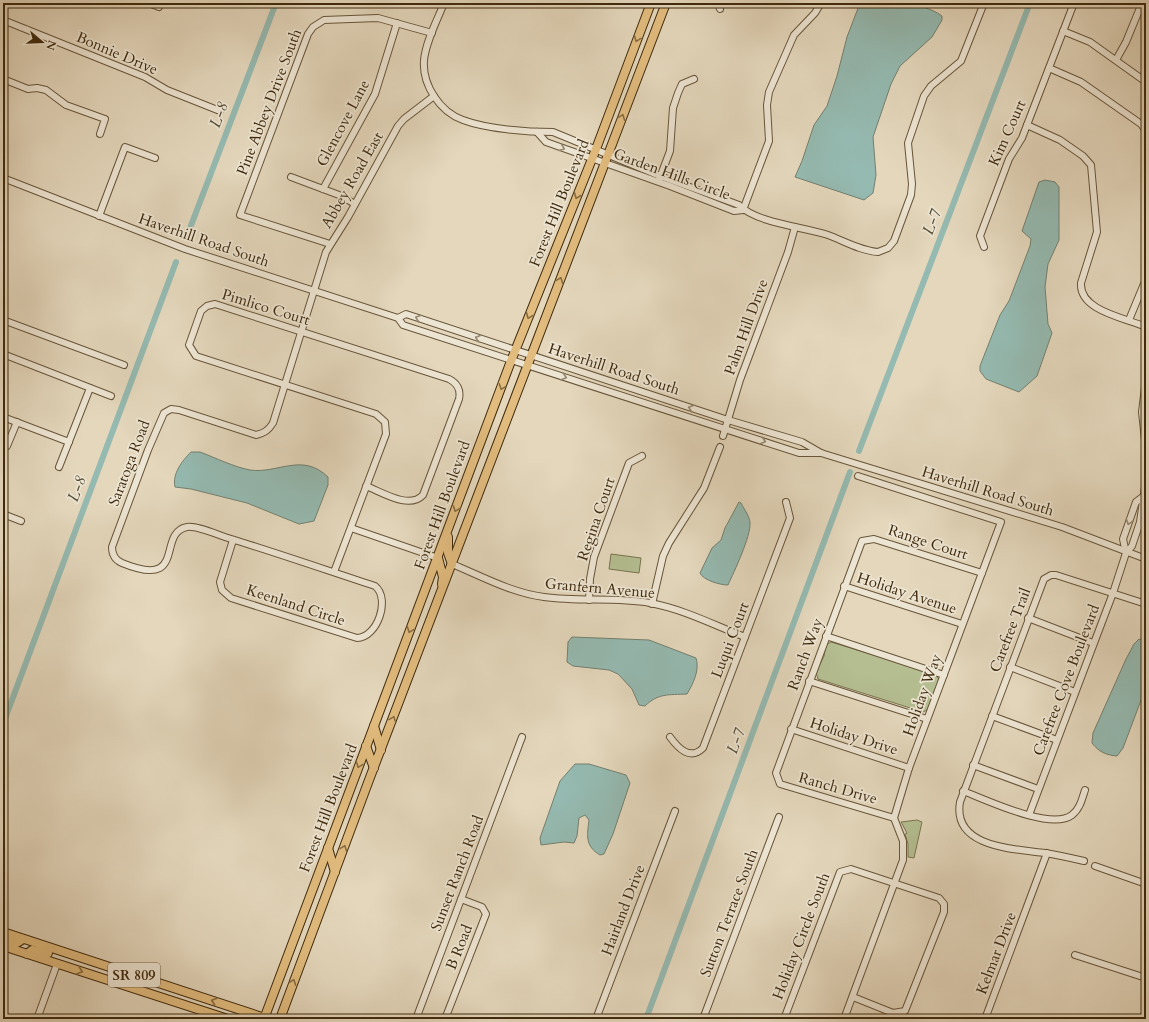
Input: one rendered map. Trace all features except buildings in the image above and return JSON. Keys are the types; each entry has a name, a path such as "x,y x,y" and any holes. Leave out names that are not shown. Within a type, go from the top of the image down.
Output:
{"main road":[{"name":"Forest Hill Boulevard","path":"266,1018 328,848 450,527 511,360 596,149 651,3"},
{"name":"Forest Hill Boulevard","path":"280,1019 374,768 666,3"},
{"path":"450,527 448,552 452,564"},
{"path":"438,558 443,577 440,595"},
{"path":"374,726 381,750"},
{"path":"366,746 374,768"},
{"path":"328,848 335,872"},
{"name":"SR 809","path":"3,932 266,1018"},
{"path":"3,940 17,943 22,939"},
{"name":"SR 809","path":"3,946 228,1019"},
{"path":"27,954 32,950 38,950 97,969 112,968"}],"street":[{"path":"149,3 159,7"},
{"name":"Garden Hills Circle","path":"444,3 432,33 424,61 427,81 434,96 448,112 462,120 537,132 553,132 608,154 659,179"},
{"path":"743,210 770,141 767,106 769,92 790,40 815,13 821,3"},
{"name":"Garden Hills Circle","path":"537,132 546,142 604,164 659,179 739,205 743,210 795,227 829,236 873,252 882,251 894,241 912,190 908,143 924,96 931,86 961,61 984,3"},
{"name":"Kim Court","path":"984,247 980,236 1009,159 1022,138 1074,3"},
{"path":"1116,60 1126,42 1142,3"},
{"name":"Pine Abbey Drive South","path":"330,244 240,214 306,41 313,27 328,19 378,18 432,33"},
{"name":"Bonnie Drive","path":"3,20 145,77 167,90 220,110"},
{"name":"Glencove Lane","path":"323,189 377,90 398,23"},
{"path":"1063,31 1090,42 1146,82"},
{"path":"1049,68 1081,82 1141,124 1146,131"},
{"path":"3,79 28,89 37,88 46,90 66,105 105,119 100,134"},
{"path":"659,179 671,145 673,108 678,93 682,84 694,79"},
{"name":"Abbey Road East","path":"313,291 330,244 355,204 398,126 404,119 434,96"},
{"path":"1027,125 1060,140 1089,162 1092,169 1097,232 1082,279 1081,291 1084,298 1090,304 1146,327"},
{"path":"99,216 125,147 155,158"},
{"name":"Glencove Lane","path":"291,177 323,189 355,204"},
{"name":"Haverhill Road South","path":"3,178 185,249 398,318 403,325 527,366 726,428 799,453 821,453"},
{"name":"Palm Hill Drive","path":"723,436 740,380 788,252 795,227"},
{"path":"1129,320 1146,279"},
{"name":"Saratoga Road","path":"233,540 192,527 184,528 175,537 164,565 154,572 146,571 122,563 115,558 112,551 116,536 161,416 164,413 171,409 179,410 256,435 263,434 269,430 313,291"},
{"name":"Pimlico Court","path":"334,572 351,528 366,486 386,434 386,426 382,419 376,414 196,356 189,345 200,311 215,304 449,379 458,387 459,399 420,498 412,501 404,501 366,486"},
{"name":"Haverhill Road South","path":"398,318 406,314 728,420 802,442 821,453 1062,527 1126,553 1146,559"},
{"path":"3,320 124,366"},
{"path":"3,354 111,396"},
{"path":"1146,379 1142,412 1146,449"},
{"path":"59,467 90,388"},
{"path":"3,417 69,442"},
{"path":"7,446 17,422"},
{"path":"652,604 663,556 669,543 704,488 720,447"},
{"name":"Regina Court","path":"590,600 590,579 594,557 629,463 642,456"},
{"name":"Holiday Way","path":"858,476 1001,522 909,768 894,818"},
{"path":"1126,553 1132,546 1140,522 1146,480"},
{"path":"1126,553 1124,539 1136,502 1144,496"},
{"name":"Luqui Court","path":"670,737 680,750 684,752 696,753 703,748 790,518 786,502"},
{"path":"3,514 21,521"},
{"path":"351,528 438,558"},
{"name":"Range Court","path":"866,539 874,539 982,573"},
{"name":"Ranch Way","path":"778,781 776,773 791,729 860,544 866,539"},
{"path":"233,540 334,572"},
{"name":"Keenland Circle","path":"233,540 220,582 222,590 231,598 357,638 364,638 374,630 383,604 381,592 375,586 334,572"},
{"name":"Carefree Cove Boulevard","path":"1029,815 1113,593 1126,553"},
{"name":"Granfern Avenue","path":"452,564 528,594 556,598 652,604 672,609 745,637"},
{"name":"Carefree Trail","path":"1084,861 1047,853 999,847 985,842 970,834 964,826 959,815 960,802 1028,618 1044,579 1051,575 1056,575 1146,604"},
{"name":"Holiday Avenue","path":"844,586 962,624"},
{"path":"1028,618 1093,643"},
{"path":"826,636 944,675"},
{"path":"1010,667 1075,692"},
{"path":"809,681 927,719"},
{"path":"992,716 1057,740"},
{"name":"Holiday Drive","path":"791,729 909,768"},
{"name":"Sunset Ranch Road","path":"416,1019 522,737"},
{"path":"973,765 1038,789"},
{"name":"Ranch Drive","path":"778,781 784,786 894,818"},
{"path":"964,791 1029,815 1056,820 1069,817 1078,808 1085,790"},
{"name":"Hairland Drive","path":"596,1019 675,811"},
{"name":"Sutton Terrace South","path":"703,1019 779,817"},
{"path":"844,1019 895,882 904,851 902,837 894,818"},
{"name":"Kelmar Drive","path":"985,1019 1047,853"},
{"path":"1095,866 1146,884"},
{"name":"Holiday Circle South","path":"784,1019 837,875 843,870 851,869 895,882 939,898 944,904 944,912 905,1011 893,1013 852,997"},
{"name":"B Road","path":"445,1019 486,914 482,908 461,899"},
{"path":"1075,955 1146,978"},
{"path":"37,1019 57,964"}],"green space":[{"path":"611,554 641,558 639,573 609,569"},
{"path":"831,642 936,674 939,680 929,709 923,712 818,679 816,672 824,656 826,645"},
{"path":"917,820 922,822 914,858 908,857 908,844 905,834 907,833 901,822"}],"water":[{"path":"860,3 914,5 924,7 942,16 942,20 932,37 900,66 891,84 873,137 876,175 873,193 864,200 795,177 814,125 827,106 837,76 847,37"},
{"path":"1045,180 1055,182 1059,187 1059,240 1048,264 1045,287 1048,324 1052,333 1037,376 1019,392 986,379 980,371 980,366 1000,315 1009,301 1030,246 1031,239 1022,231 1039,182"},
{"path":"191,452 200,452 231,465 250,470 299,465 309,466 318,470 328,477 328,485 314,521 299,524 247,503 191,489 175,487 174,482 176,473 184,459"},
{"path":"739,502 748,516 750,521 750,529 742,554 728,585 716,583 708,580 700,573 712,548 721,540 725,528"},
{"path":"572,637 649,640 696,658 697,667 692,686 687,694 659,697 645,706 639,705 632,689 618,674 609,670 573,666 567,662 568,642"},
{"path":"1139,639 1146,641 1146,687 1123,748 1117,756 1109,755 1100,751 1092,743 1093,733 1126,659 1134,644"},
{"path":"575,764 589,764 626,775 630,783 613,834 604,854 600,855 595,852 589,844 589,820 585,815 579,818 577,836 574,843 564,842 541,845 540,838 560,781"}],"waterway":[{"name":"L-8","path":"187,236 276,3"},
{"name":"L-7","path":"859,451 1030,3"},
{"name":"L-8","path":"3,724 176,262"},
{"name":"L-7","path":"646,1019 850,472"}]}
